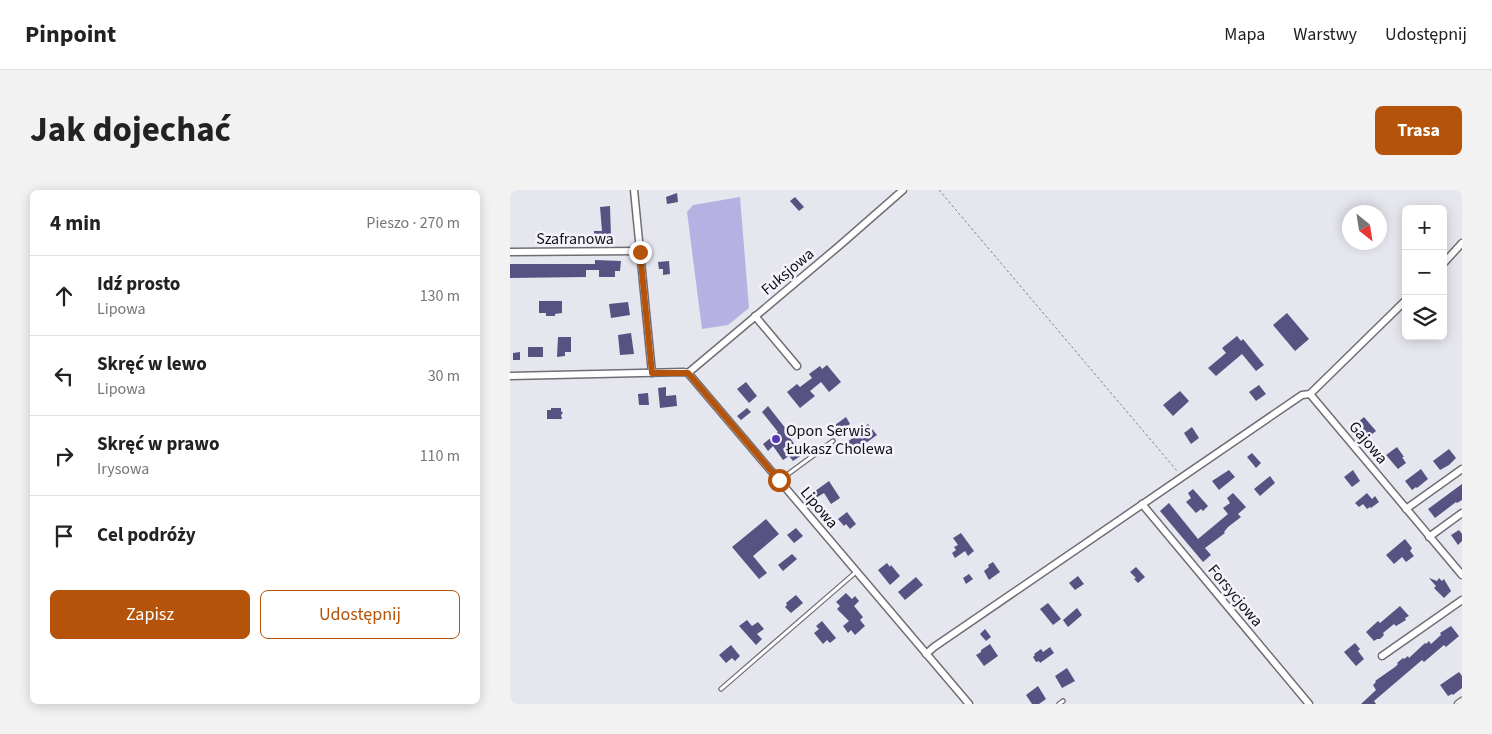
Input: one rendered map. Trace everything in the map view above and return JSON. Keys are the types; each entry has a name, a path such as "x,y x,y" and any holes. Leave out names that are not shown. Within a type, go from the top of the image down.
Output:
{"street":[{"path":"634,190 652,373"},
{"name":"Fuksjowa","path":"688,373 903,190"},
{"path":"1447,260 1462,243"},
{"name":"Szafranowa","path":"510,252 640,252"},
{"path":"926,654 1302,395 1310,394 1402,304"},
{"path":"755,316 797,366"},
{"path":"510,376 688,373"},
{"name":"Lipowa","path":"688,373 969,704"},
{"name":"Gajowa","path":"1310,394 1462,575"},
{"path":"1406,508 1462,469"},
{"name":"Forsycjowa","path":"1142,504 1309,704"},
{"path":"1429,537 1462,513"},
{"path":"1382,656 1462,600"},
{"path":"1458,704 1462,701"}],"lane":[{"path":"779,480 833,441"},
{"path":"721,689 857,572"}],"path":[{"path":"939,190 1182,477"}],"shaded area":[{"path":"740,197 749,308 728,325 702,329 687,212 693,205"}],"building":[{"path":"677,193 678,202 667,204 666,197"},
{"path":"795,197 804,207 799,211 790,201"},
{"path":"610,206 611,237 594,237 594,231 602,231 600,207"},
{"path":"595,260 621,261 620,271 615,271 615,277 599,277 599,270 586,270 586,277 510,278 510,264 595,264"},
{"path":"669,261 670,274 663,275 663,269 659,269 658,262"},
{"path":"539,301 562,301 562,313 555,314 555,316 546,316 546,313 539,313"},
{"path":"628,302 630,315 611,318 609,304"},
{"path":"1287,313 1309,339 1295,351 1273,325"},
{"path":"631,333 634,354 620,355 618,335"},
{"path":"1237,336 1241,341 1243,339 1264,365 1256,371 1242,354 1216,376 1208,368 1226,353 1222,348"},
{"path":"558,337 571,337 571,352 565,352 565,356 557,357"},
{"path":"528,347 543,347 543,357 528,357"},
{"path":"520,352 520,360 513,360 513,353"},
{"path":"827,365 841,382 829,392 821,382 810,391 815,396 800,408 787,392 797,384 800,387 812,378 809,374 820,366 822,369"},
{"path":"746,382 757,396 749,403 737,389"},
{"path":"1259,385 1266,394 1256,401 1249,392"},
{"path":"666,387 666,396 676,395 677,406 660,408 658,388"},
{"path":"1180,391 1189,401 1173,416 1163,405"},
{"path":"648,393 649,405 639,405 638,394"},
{"path":"768,406 790,434 788,435 802,455 793,461 789,456 783,460 773,446 768,451 763,444 778,432 762,412"},
{"path":"551,408 561,408 563,413 561,415 562,419 547,419 547,410 551,410"},
{"path":"747,408 751,412 741,420 737,416"},
{"path":"846,417 850,424 840,431 835,425"},
{"path":"1364,417 1376,431 1367,438 1356,424"},
{"path":"868,424 877,435 852,453 845,444"},
{"path":"1192,427 1199,438 1191,444 1184,433"},
{"path":"1397,447 1406,463 1398,469 1386,455"},
{"path":"1449,449 1456,458 1440,470 1433,461"},
{"path":"1252,453 1261,463 1256,468 1247,457"},
{"path":"1421,469 1428,479 1412,490 1405,481"},
{"path":"1229,470 1235,477 1219,490 1212,481"},
{"path":"1353,470 1360,481 1352,487 1344,477"},
{"path":"1270,476 1275,483 1260,496 1254,489"},
{"path":"829,481 840,498 831,504 824,493 814,499 811,494"},
{"path":"1462,484 1462,500 1456,502 1435,518 1428,509"},
{"path":"1193,489 1208,506 1203,511 1201,509 1196,513 1186,502 1191,498 1188,493"},
{"path":"1233,493 1246,507 1238,514 1241,517 1228,527 1225,533 1205,548 1211,555 1203,562 1160,511 1169,503 1198,539 1228,514 1223,508 1230,503 1227,498"},
{"path":"1367,493 1372,499 1375,496 1379,502 1367,509 1363,504 1359,507 1355,503"},
{"path":"847,512 856,524 850,529 846,524 844,526 838,519"},
{"path":"766,519 779,534 753,556 767,573 759,579 732,547"},
{"path":"796,528 803,536 794,543 787,535"},
{"path":"1459,530 1462,534 1462,541 1458,545 1451,535"},
{"path":"961,533 974,551 968,556 965,551 955,558 952,553 956,550 954,547 958,545 953,538"},
{"path":"1405,539 1412,548 1410,551 1414,556 1406,562 1402,557 1394,564 1386,555"},
{"path":"792,554 797,559 783,571 778,565"},
{"path":"993,562 1000,572 989,580 984,571"},
{"path":"887,563 900,576 890,585 878,570"},
{"path":"1136,567 1145,577 1138,583 1130,572"},
{"path":"969,574 973,579 966,584 963,578"},
{"path":"1078,576 1084,584 1075,590 1069,583"},
{"path":"916,577 923,585 905,600 898,592"},
{"path":"1429,578 1437,581 1439,578 1442,581 1444,579 1451,591 1444,598 1434,588 1436,586"},
{"path":"846,593 852,599 855,596 859,601 854,606 863,617 860,620 865,626 855,635 851,630 848,633 843,626 849,621 837,609 840,606 836,602"},
{"path":"796,595 803,603 791,613 785,607 786,603"},
{"path":"1048,603 1061,619 1053,625 1040,609"},
{"path":"1400,606 1409,616 1396,626 1394,624 1383,633 1384,635 1380,639 1374,641 1366,632"},
{"path":"1077,608 1082,615 1068,627 1063,620"},
{"path":"747,620 752,626 758,622 764,629 757,634 762,639 756,645 739,626"},
{"path":"822,621 836,638 830,643 827,640 823,644 814,633 819,629 816,626"},
{"path":"1451,626 1459,636 1446,647 1444,645 1424,662 1422,660 1374,701 1376,704 1361,704 1376,690 1373,685 1375,681 1395,667 1403,658 1408,656 1409,658 1425,643 1429,641 1431,644 1441,635 1440,633"},
{"path":"985,629 991,637 986,641 980,634"},
{"path":"1355,643 1364,659 1356,666 1344,652"},
{"path":"990,644 998,656 984,666 976,655"},
{"path":"731,645 740,656 735,661 732,658 726,663 719,655"},
{"path":"1050,647 1054,653 1040,663 1039,661 1036,662 1033,657 1034,654 1041,649 1043,652"},
{"path":"1067,668 1075,681 1062,688 1055,676"},
{"path":"1459,672 1462,676 1462,688 1453,695 1448,696 1440,685"},
{"path":"1038,686 1046,699 1039,704 1032,704 1026,695"}],"place":[{"name":"Opon Serwis Łukasz Cholewa","path":"776,439"}],"route":[{"path":"640,252 652,373 688,373 779,480"}]}
